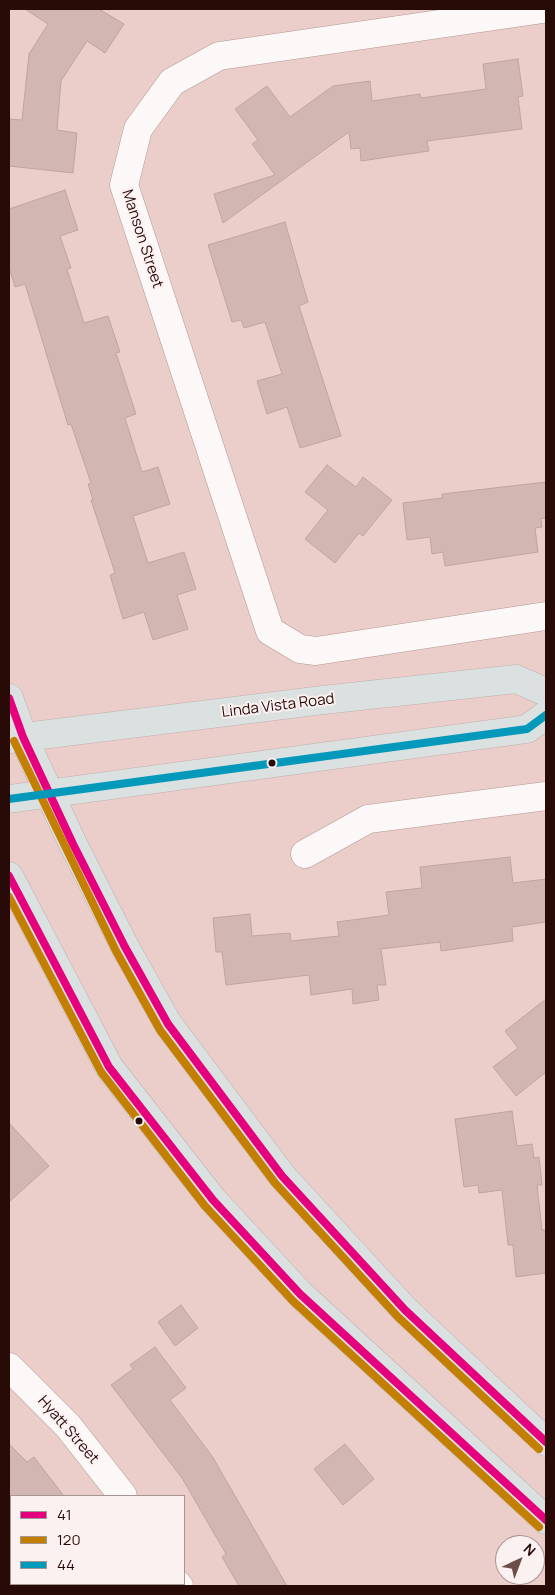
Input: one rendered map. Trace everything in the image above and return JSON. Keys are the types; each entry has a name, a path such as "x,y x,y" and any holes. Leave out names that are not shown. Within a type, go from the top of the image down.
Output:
{"main road":[{"name":"Linda Vista Road","path":"16,738 323,700 516,680 546,692"},
{"path":"9,698 16,738 49,794 125,948 168,1024 282,1176 405,1310 546,1442"},
{"path":"9,799 527,729 546,715"},
{"path":"9,876 109,1067 213,1200 300,1294 546,1520"}],"street":[{"name":"Manson Street","path":"543,9 219,56 172,82 138,129 124,185 270,631 300,649 316,650 546,616"},
{"path":"305,854 368,819 546,796"},
{"name":"Hyatt Street","path":"9,1367 68,1426 122,1495"}],"building":[{"path":"25,9 99,9 124,24 105,53 87,41 61,81 57,130 77,133 73,173 9,166 9,119 22,120 29,54 48,24"},
{"path":"518,59 523,96 518,97 522,129 427,141 429,151 361,161 360,148 351,149 349,132 223,223 214,194 275,175 252,144 258,140 235,109 267,86 290,117 333,86 370,81 372,101 420,94 421,98 486,89 483,64"},
{"path":"65,190 78,230 60,236 71,268 67,269 84,323 108,316 120,352 116,353 136,414 125,418 142,472 158,467 170,504 133,516 148,563 184,552 196,589 177,595 188,629 153,640 144,612 123,619 110,575 115,573 91,500 93,500 88,484 91,483 71,424 68,425 25,284 15,287 9,267 9,209"},
{"path":"285,222 308,302 299,306 341,436 300,448 287,407 267,414 257,381 282,374 265,322 244,328 241,320 232,322 208,245"},
{"path":"327,465 356,487 363,477 392,500 363,536 359,533 335,563 305,539 328,510 305,492"},
{"path":"546,482 546,518 541,519 542,527 535,528 538,552 445,566 443,552 432,554 430,537 407,540 403,503 442,498 442,494"},
{"path":"510,857 513,883 546,879 546,922 512,927 513,941 441,951 440,942 381,949 386,985 377,985 379,1000 353,1004 352,989 311,995 309,975 226,985 222,952 216,952 213,918 250,914 252,936 290,933 291,941 339,936 337,922 389,915 386,892 422,888 420,867"},
{"path":"546,999 546,1072 516,1096 493,1067 518,1048 505,1031"},
{"path":"512,1111 517,1146 532,1144 534,1158 539,1157 542,1185 537,1185 542,1230 546,1230 546,1273 516,1277 513,1245 508,1245 502,1190 479,1193 478,1185 464,1187 455,1119"},
{"path":"9,1123 49,1166 9,1202"},
{"path":"181,1305 198,1328 175,1346 158,1322"},
{"path":"155,1347 186,1388 170,1400 212,1456 287,1586 239,1586 222,1557 226,1554 182,1478 111,1385 133,1369 130,1365"},
{"path":"9,1444 27,1462 34,1457 63,1495 10,1495"},
{"path":"345,1444 374,1479 343,1505 314,1469"}],"transit line":[{"name":"41","path":"9,698 23,737 73,844 125,947 168,1024 282,1176 405,1310 546,1442"},
{"name":"44","path":"9,799 527,729 546,715"},
{"name":"120","path":"14,741 116,951 160,1030 275,1183 398,1317 539,1449"},
{"name":"41","path":"9,876 109,1067 213,1200 300,1294 546,1520"},
{"name":"120","path":"9,897 101,1072 205,1206 293,1301 539,1527"}]}
